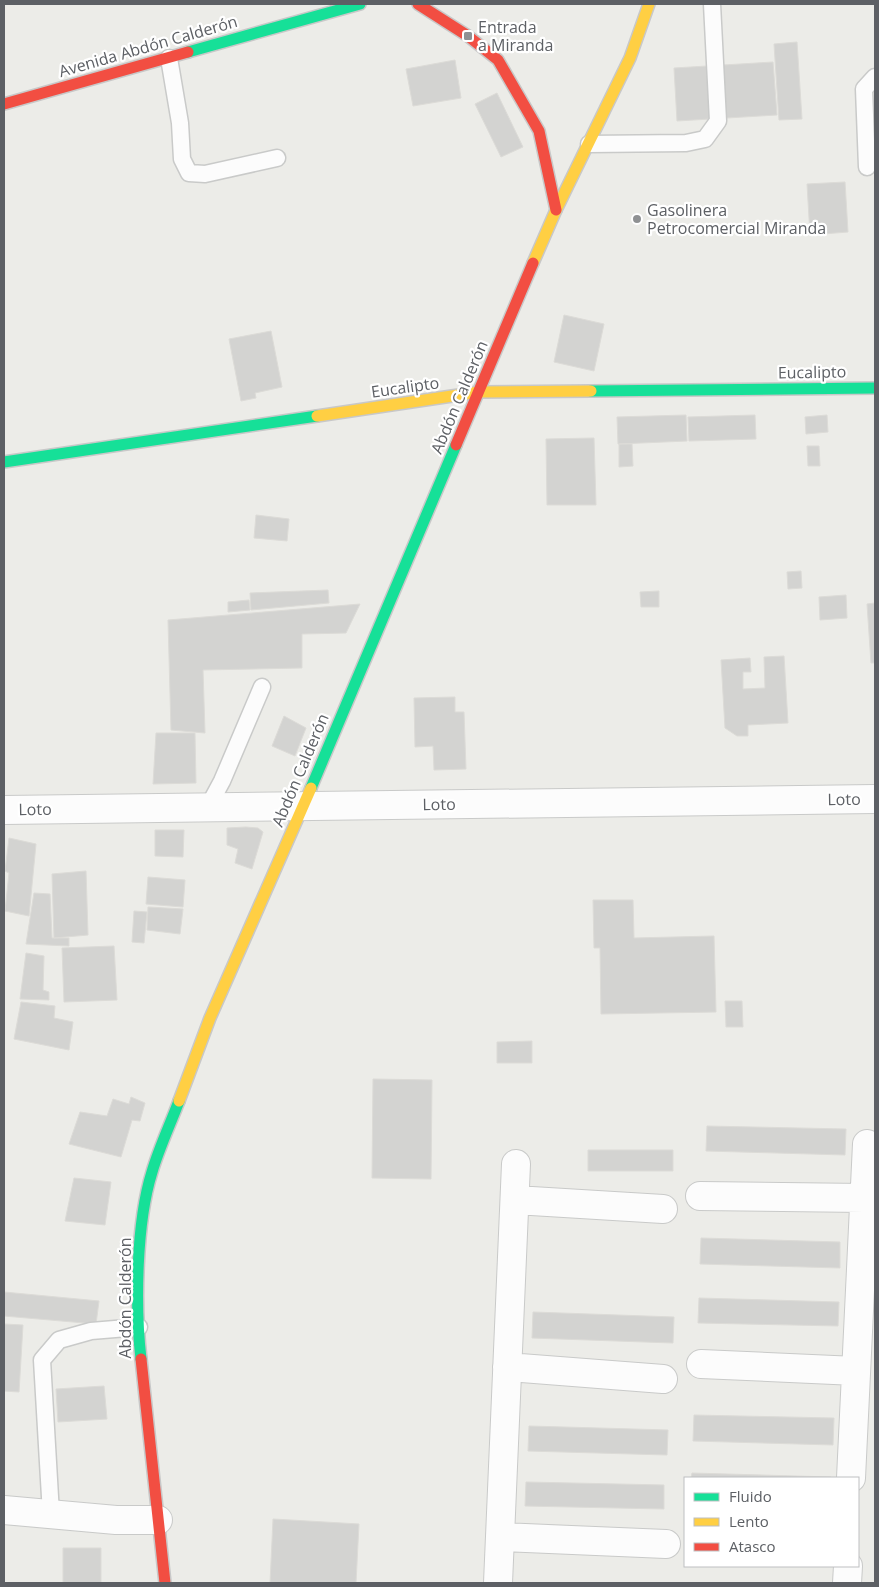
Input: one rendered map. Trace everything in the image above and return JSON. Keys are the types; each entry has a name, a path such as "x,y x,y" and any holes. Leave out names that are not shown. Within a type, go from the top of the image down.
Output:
{"street":[{"name":"Avenida Abdón Calderón","path":"4,104 360,4"},
{"path":"418,4 468,36 498,60 539,131 556,210"},
{"name":"Abdón Calderón","path":"165,1583 139,1327 140,1230 150,1174 210,1018 303,806 556,210 630,58 649,4"},
{"name":"Eucalipto","path":"4,462 479,392 875,388"},
{"name":"Loto","path":"4,810 875,799"},
{"path":"851,1477 867,1144"},
{"path":"498,1583 516,1164"},
{"path":"700,1196 864,1198"},
{"path":"515,1200 663,1208"},
{"path":"701,1364 856,1371"},
{"path":"507,1367 663,1379"},
{"path":"4,1510 116,1520 158,1520"},
{"path":"500,1537 678,1541"},
{"path":"847,1583 848,1567"}],"lane":[{"path":"589,144 686,143 705,139 718,121 712,4"},
{"path":"169,58 180,123 182,159 189,173 205,174 277,158"},
{"path":"866,168 864,89 875,77"},
{"path":"208,807 222,781 262,687"},
{"path":"51,1514 42,1360 59,1340 91,1331 139,1327"}],"building":[{"path":"797,42 802,119 779,120 774,44"},
{"path":"455,60 461,98 413,106 406,69"},
{"path":"773,62 777,115 677,121 674,68"},
{"path":"497,93 523,147 501,157 475,104"},
{"path":"845,182 848,232 810,235 807,184"},
{"path":"564,315 604,324 594,371 554,362"},
{"path":"271,331 282,387 255,393 256,398 241,401 229,339"},
{"path":"686,415 687,441 618,444 617,417"},
{"path":"755,415 756,439 689,441 688,417"},
{"path":"827,415 828,432 806,434 805,417"},
{"path":"594,438 596,505 547,505 546,439"},
{"path":"619,444 632,444 633,466 619,467"},
{"path":"807,446 819,446 820,466 808,466"},
{"path":"256,515 289,519 287,541 254,538"},
{"path":"801,571 802,588 788,589 787,572"},
{"path":"328,590 329,603 251,610 250,593"},
{"path":"659,591 659,607 641,607 640,592"},
{"path":"846,595 847,618 820,620 819,597"},
{"path":"249,600 250,610 228,612 228,602"},
{"path":"875,603 875,663 871,663 867,604"},
{"path":"360,604 346,633 302,634 302,668 203,670 205,733 171,730 168,620"},
{"path":"784,656 788,723 748,725 748,736 737,736 725,728 721,660 750,658 751,672 743,672 743,689 765,688 764,657"},
{"path":"455,697 455,712 464,712 466,769 434,770 433,746 415,747 414,698"},
{"path":"284,716 306,728 295,756 272,746"},
{"path":"156,733 195,733 196,783 153,784"},
{"path":"227,828 258,828 263,832 252,869 235,863 238,849 227,845"},
{"path":"155,830 184,830 183,857 155,856"},
{"path":"9,838 36,844 29,916 5,911 9,873 5,871"},
{"path":"86,871 88,935 54,938 52,874"},
{"path":"148,877 185,880 183,907 146,904"},
{"path":"34,893 50,894 52,938 69,938 69,946 26,944"},
{"path":"593,900 633,900 634,938 714,936 716,1012 601,1014 600,948 594,948"},
{"path":"148,907 183,909 180,934 147,930"},
{"path":"134,911 147,912 144,943 132,942"},
{"path":"114,946 117,1000 64,1002 62,948"},
{"path":"26,953 44,956 43,990 49,992 49,1000 20,999"},
{"path":"725,1001 742,1001 743,1027 726,1027"},
{"path":"21,1002 55,1006 54,1018 73,1022 69,1050 14,1039"},
{"path":"532,1041 532,1063 497,1063 497,1042"},
{"path":"373,1079 432,1080 431,1179 372,1178"},
{"path":"131,1097 145,1103 140,1121 132,1120 121,1157 69,1144 80,1112 107,1116 113,1099 129,1104"},
{"path":"707,1126 846,1129 845,1155 706,1151"},
{"path":"588,1150 673,1150 673,1171 588,1171"},
{"path":"74,1178 111,1182 105,1225 65,1221"},
{"path":"701,1238 840,1242 840,1268 700,1264"},
{"path":"4,1292 99,1301 96,1324 4,1316"},
{"path":"699,1298 839,1302 838,1326 698,1323"},
{"path":"533,1312 674,1317 673,1343 532,1338"},
{"path":"4,1324 23,1325 19,1392 4,1391"},
{"path":"104,1386 107,1419 58,1422 56,1389"},
{"path":"694,1415 834,1418 833,1445 693,1441"},
{"path":"529,1426 668,1430 667,1455 528,1451"},
{"path":"692,1473 831,1477 691,1477"},
{"path":"526,1482 664,1485 664,1509 525,1506"},
{"path":"273,1519 359,1524 356,1583 270,1583"},
{"path":"63,1548 101,1548 101,1583 63,1583"}],"traffic: fast":[{"path":"188,52 360,4"},
{"path":"591,391 875,388"},
{"path":"4,462 317,416"},
{"path":"311,788 456,445"},
{"path":"141,1359 138,1315 138,1265 143,1215 155,1163 179,1101"}],"traffic: slow":[{"path":"533,263 556,210 630,58 649,4"},
{"path":"317,416 479,392 591,391"},
{"path":"179,1101 210,1018 311,788"}],"traffic: jam":[{"path":"418,4 468,36 498,60 539,131 556,210"},
{"path":"4,104 188,52"},
{"path":"456,445 533,263"},
{"path":"141,1359 165,1583"}],"place":[{"name":"Entrada a Miranda","path":"468,36"},
{"name":"Gasolinera Petrocomercial Miranda","path":"637,219"}]}
